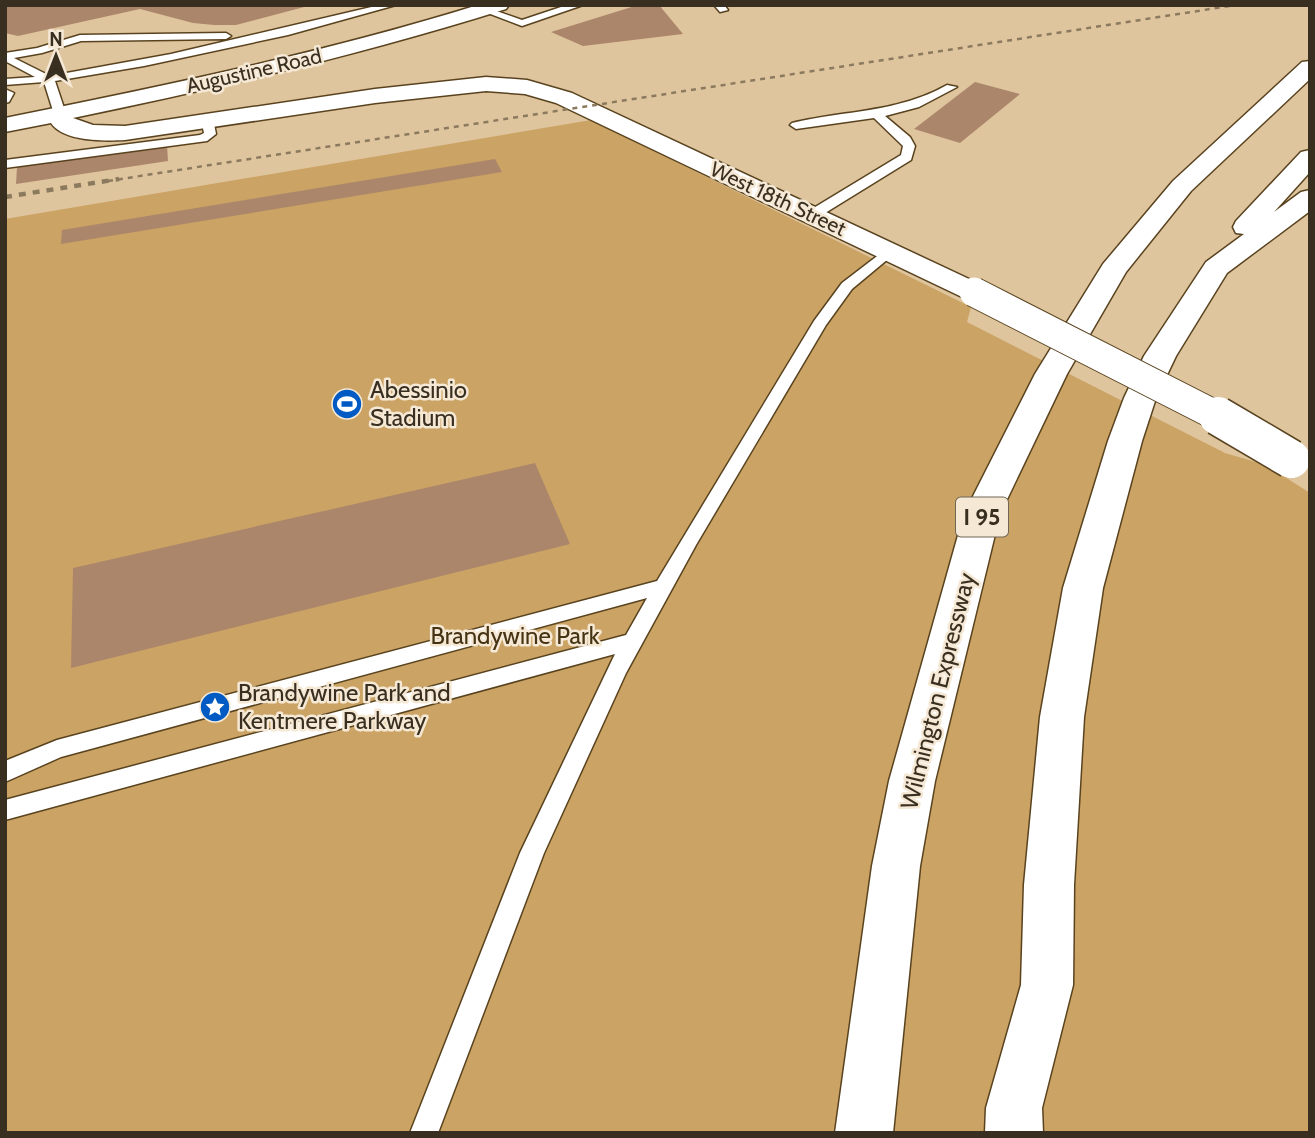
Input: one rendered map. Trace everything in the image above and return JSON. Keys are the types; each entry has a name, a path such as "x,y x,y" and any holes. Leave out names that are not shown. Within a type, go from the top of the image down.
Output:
{"main road":[{"name":"Augustine Road","path":"5,125 228,79 355,47 492,7"},
{"name":"Wilmington Expressway","path":"864,1133 897,866 912,781 982,514 1051,374 1076,335 1093,299 1113,270 1158,211 1182,186 1310,67"},
{"name":"West 18th Street","path":"60,114 63,123 83,131 125,132 463,86 527,87 565,98 974,292 1192,401 1300,464"},
{"name":"West 18th Street","path":"141,97 146,111 152,117 177,121 207,119"},
{"path":"5,147 125,132"},
{"path":"1014,1133 1014,1108 1047,985 1049,885 1062,717 1083,588 1125,441 1140,398 1160,356 1216,268 1253,219 1310,157"},
{"path":"1216,268 1310,198"}],"lane":[{"path":"5,82 49,80 280,33 391,5"},
{"path":"492,7 522,23 578,5"},
{"path":"5,57 38,51 80,38 280,33"},
{"path":"5,57 49,80 60,114"},
{"path":"796,125 905,108 939,95 951,87"},
{"path":"5,92 8,93 5,100"},
{"path":"812,215 907,157 909,146 906,140 875,113"},
{"path":"5,163 203,138 210,134 207,119"},
{"path":"424,1133 532,853 616,671 819,324 847,286 889,251"},
{"path":"5,772 57,749 664,586"},
{"path":"5,810 632,641"}],"green space":[{"name":"Brandywine Park","path":"591,120 971,307 967,322 1225,453 1266,465 1310,493 1310,1133 5,1133 5,219"}],"building":[{"path":"5,5 308,6 236,25 193,23 140,9 18,36 5,33"},
{"path":"638,5 659,5 683,34 583,46 551,32"},
{"path":"975,82 1020,94 960,143 914,129"},
{"path":"167,145 168,161 16,184 17,167"},
{"path":"495,159 502,172 61,244 62,230"},
{"path":"535,463 570,544 71,668 73,568"}],"railway":[{"path":"108,181 1236,5"},
{"path":"5,197 119,179"}],"place":[{"name":"Abessinio Stadium","path":"347,404"},
{"name":"Brandywine Park and Kentmere Parkway","path":"215,707"}]}
